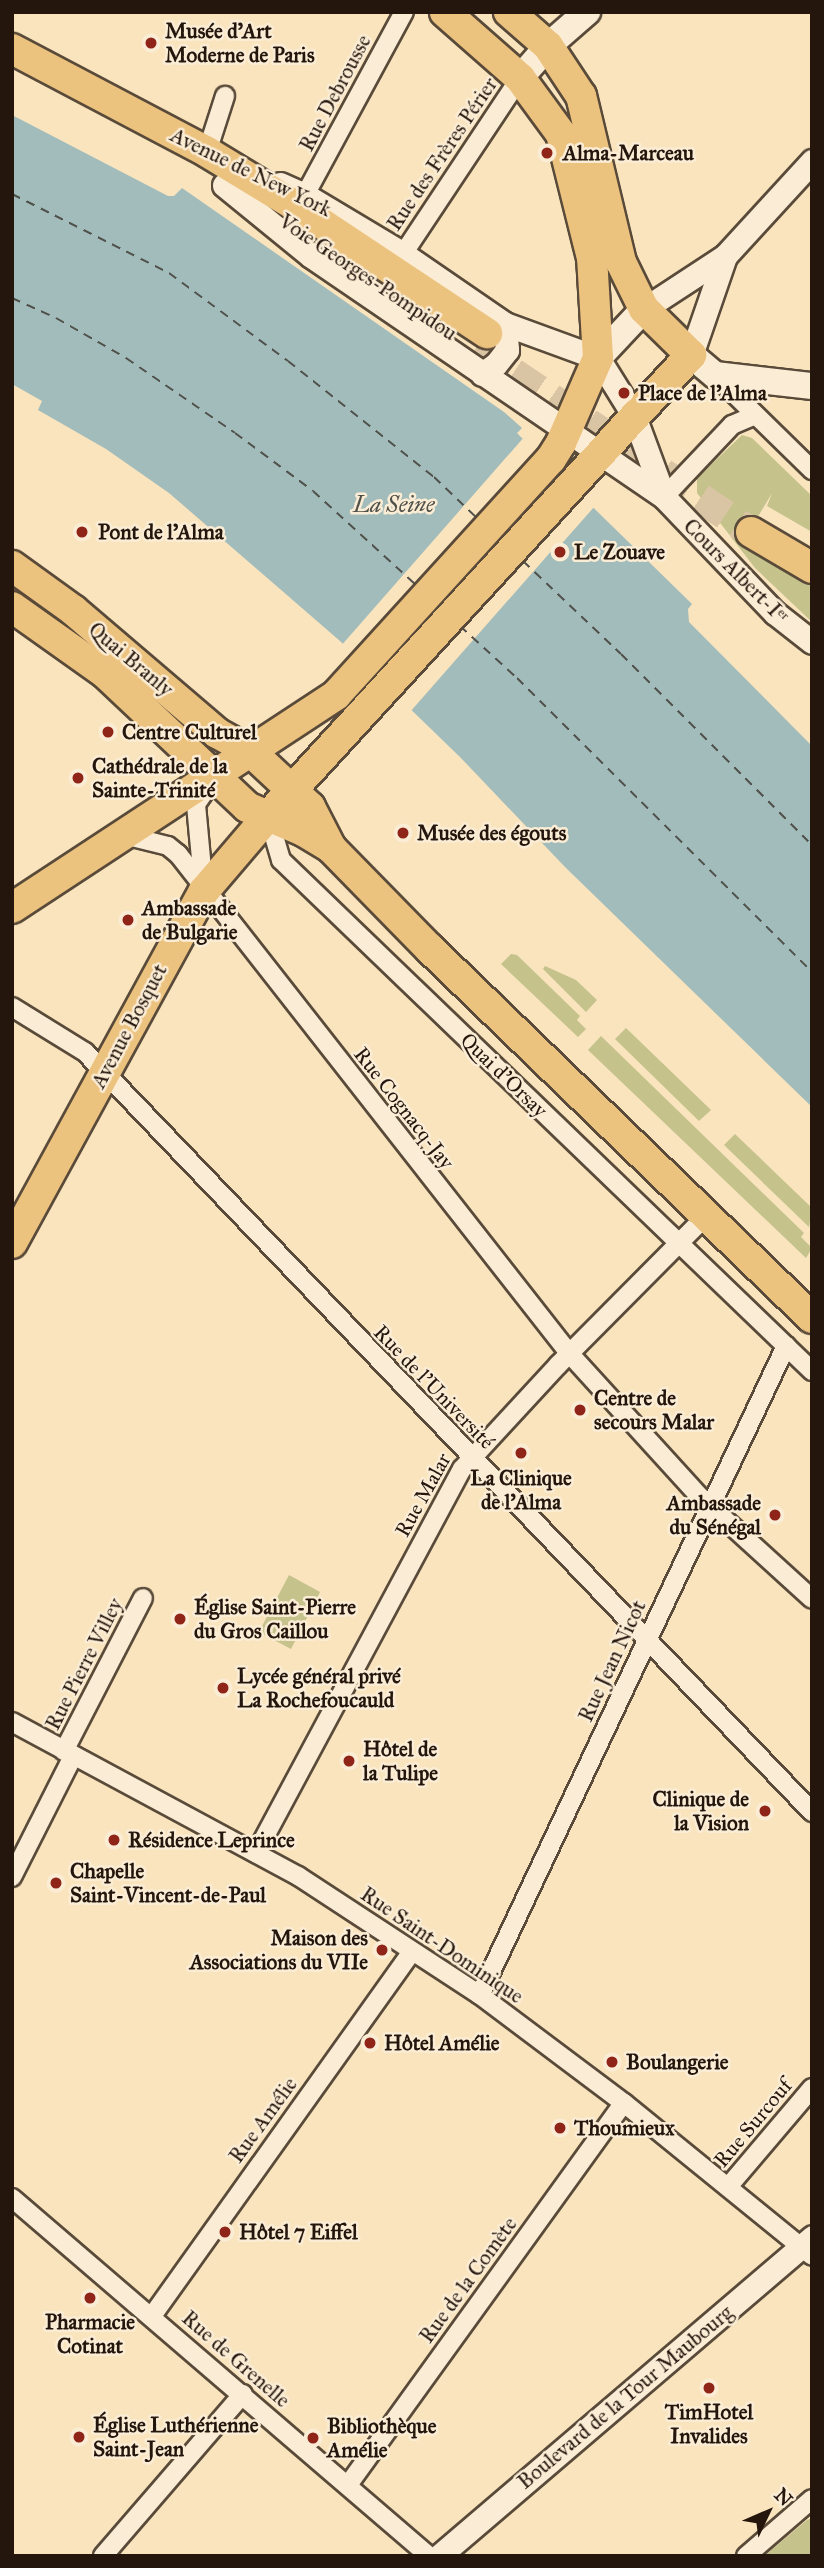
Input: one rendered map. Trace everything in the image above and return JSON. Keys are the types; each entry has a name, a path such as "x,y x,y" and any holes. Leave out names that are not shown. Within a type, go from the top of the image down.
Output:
{"main road":[{"path":"445,12 520,78 561,134 592,258 598,358"},
{"path":"509,12 548,47 581,96 621,262 643,309 721,382 812,386"},
{"path":"520,78 548,47 587,12"},
{"name":"Avenue de New York","path":"12,49 207,152"},
{"name":"Avenue de New York","path":"12,71 224,185"},
{"name":"Voie Georges-Pompidou","path":"207,152 294,205 488,345"},
{"name":"Voie Georges-Pompidou","path":"224,185 488,345"},
{"path":"12,908 335,695 551,459 598,358 643,309"},
{"path":"292,790 691,355"},
{"path":"812,545 756,524 812,568"},
{"name":"Quai Branly","path":"12,566 82,617 217,733 250,751 292,790"},
{"name":"Quai Branly","path":"12,607 104,673 247,807 268,816"},
{"name":"Avenue Bosquet","path":"12,1243 204,891 292,790"},
{"name":"Quai d'Orsay","path":"292,790 316,815 331,848"},
{"name":"Quai d'Orsay","path":"268,816 331,848 430,949 812,1318"}],"street":[{"name":"Rue Debrousse","path":"305,195 404,12"},
{"name":"Rue des Frères Périer","path":"403,254 520,78"},
{"path":"207,152 225,96"},
{"name":"Avenue de New York","path":"207,152 305,195 403,254 488,345 527,401 566,430"},
{"path":"643,309 725,256 812,161"},
{"path":"691,355 725,256"},
{"name":"Avenue de New York","path":"488,345 598,358"},
{"path":"598,358 634,416 664,497"},
{"path":"721,382 812,470"},
{"path":"664,497 732,425 755,415"},
{"path":"566,430 664,497"},
{"name":"Cours Albert-Iᵉʳ","path":"664,497 775,613 812,642"},
{"path":"204,891 196,804 215,776"},
{"name":"Quai d'Orsay","path":"268,816 281,860 812,1371"},
{"name":"Rue Cognacq-Jay","path":"124,835 168,846 178,854 204,891 569,1353 711,1507 812,1599"},
{"name":"Rue de l'Université","path":"12,1007 85,1052 470,1458 809,1805"},
{"name":"Rue Malar","path":"256,1853 470,1458 569,1353 707,1215"},
{"name":"Rue Jean Nicot","path":"480,1995 786,1346"},
{"name":"Rue Pierre Villey","path":"12,1877 143,1598"},
{"name":"Rue Saint-Dominique","path":"12,1722 298,1876 480,1995 808,2247"},
{"name":"Rue Amélie","path":"152,2316 412,1951"},
{"name":"Rue Surcouf","path":"729,2187 812,2088"},
{"name":"Rue de la Comète","path":"348,2485 624,2103"},
{"name":"Rue de Grenelle","path":"12,2198 429,2556"},
{"name":"Boulevard de la Tour Maubourg","path":"439,2556 808,2247"},
{"path":"103,2556 243,2394"},
{"path":"746,2556 812,2499"}],"shaded area":[{"path":"742,435 752,438 812,496 812,532 767,506 772,493 740,547 745,542 812,582 812,622 755,568 697,493 697,478"},
{"path":"511,954 517,955 580,1016 577,1020 586,1029 578,1037 501,964"},
{"path":"545,966 576,980 597,1000 586,1012 543,969"},
{"path":"626,1028 711,1110 699,1121 615,1039"},
{"path":"601,1036 804,1233 801,1237 812,1248 806,1258 588,1050"},
{"path":"735,1134 812,1208 809,1227 724,1145"},
{"path":"289,1575 320,1592 291,1649 259,1632"},
{"path":"812,2518 812,2556 764,2556 807,2520"}],"water":[{"name":"La Seine","path":"12,115 168,196 174,196 182,188 504,412 522,428 517,433 692,604 688,609 689,622 812,746 812,1107 565,867 460,757 340,641 169,493 106,449 38,410 42,401 12,384"}],"pier":[{"path":"525,436 595,506 557,549 562,554 554,548 410,712 340,647"}],"ferry route":[{"path":"12,194 169,273 288,361 434,477 478,519"},
{"path":"12,298 56,318 126,358 235,433 313,491 417,586"},
{"path":"523,561 621,654 812,845"},
{"path":"460,626 517,678 812,972"}],"tunnel":[{"path":"476,348 751,532"}],"place":[{"name":"Musée d'Art Moderne de Paris","path":"151,43"},
{"name":"Alma-Marceau","path":"547,153"},
{"name":"Place de l'Alma","path":"624,393"},
{"name":"Pont de l'Alma","path":"82,532"},
{"name":"Le Zouave","path":"560,552"},
{"name":"Centre Culturel","path":"108,732"},
{"name":"Cathédrale de la Sainte-Trinité","path":"78,778"},
{"name":"Musée des égouts","path":"403,833"},
{"name":"Ambassade de Bulgarie","path":"128,920"},
{"name":"Centre de secours Malar","path":"580,1410"},
{"name":"La Clinique de l'Alma","path":"521,1453"},
{"name":"Ambassade du Sénégal","path":"775,1515"},
{"name":"Église Saint-Pierre du Gros Caillou","path":"180,1619"},
{"name":"Lycée général privé La Rochefoucauld","path":"223,1688"},
{"name":"Hôtel de la Tulipe","path":"349,1761"},
{"name":"Clinique de la Vision","path":"765,1811"},
{"name":"Résidence Leprince","path":"114,1840"},
{"name":"Chapelle Saint-Vincent-de-Paul","path":"56,1883"},
{"name":"Maison des Associations du VIIe","path":"382,1950"},
{"name":"Hôtel Amélie","path":"370,2043"},
{"name":"Boulangerie","path":"612,2062"},
{"name":"Thoumieux","path":"560,2128"},
{"name":"Hôtel 7 Eiffel","path":"225,2232"},
{"name":"Pharmacie Cotinat","path":"90,2298"},
{"name":"TimHotel Invalides","path":"709,2388"},
{"name":"Église Luthérienne Saint-Jean","path":"79,2437"},
{"name":"Bibliothèque Amélie","path":"313,2438"}]}
